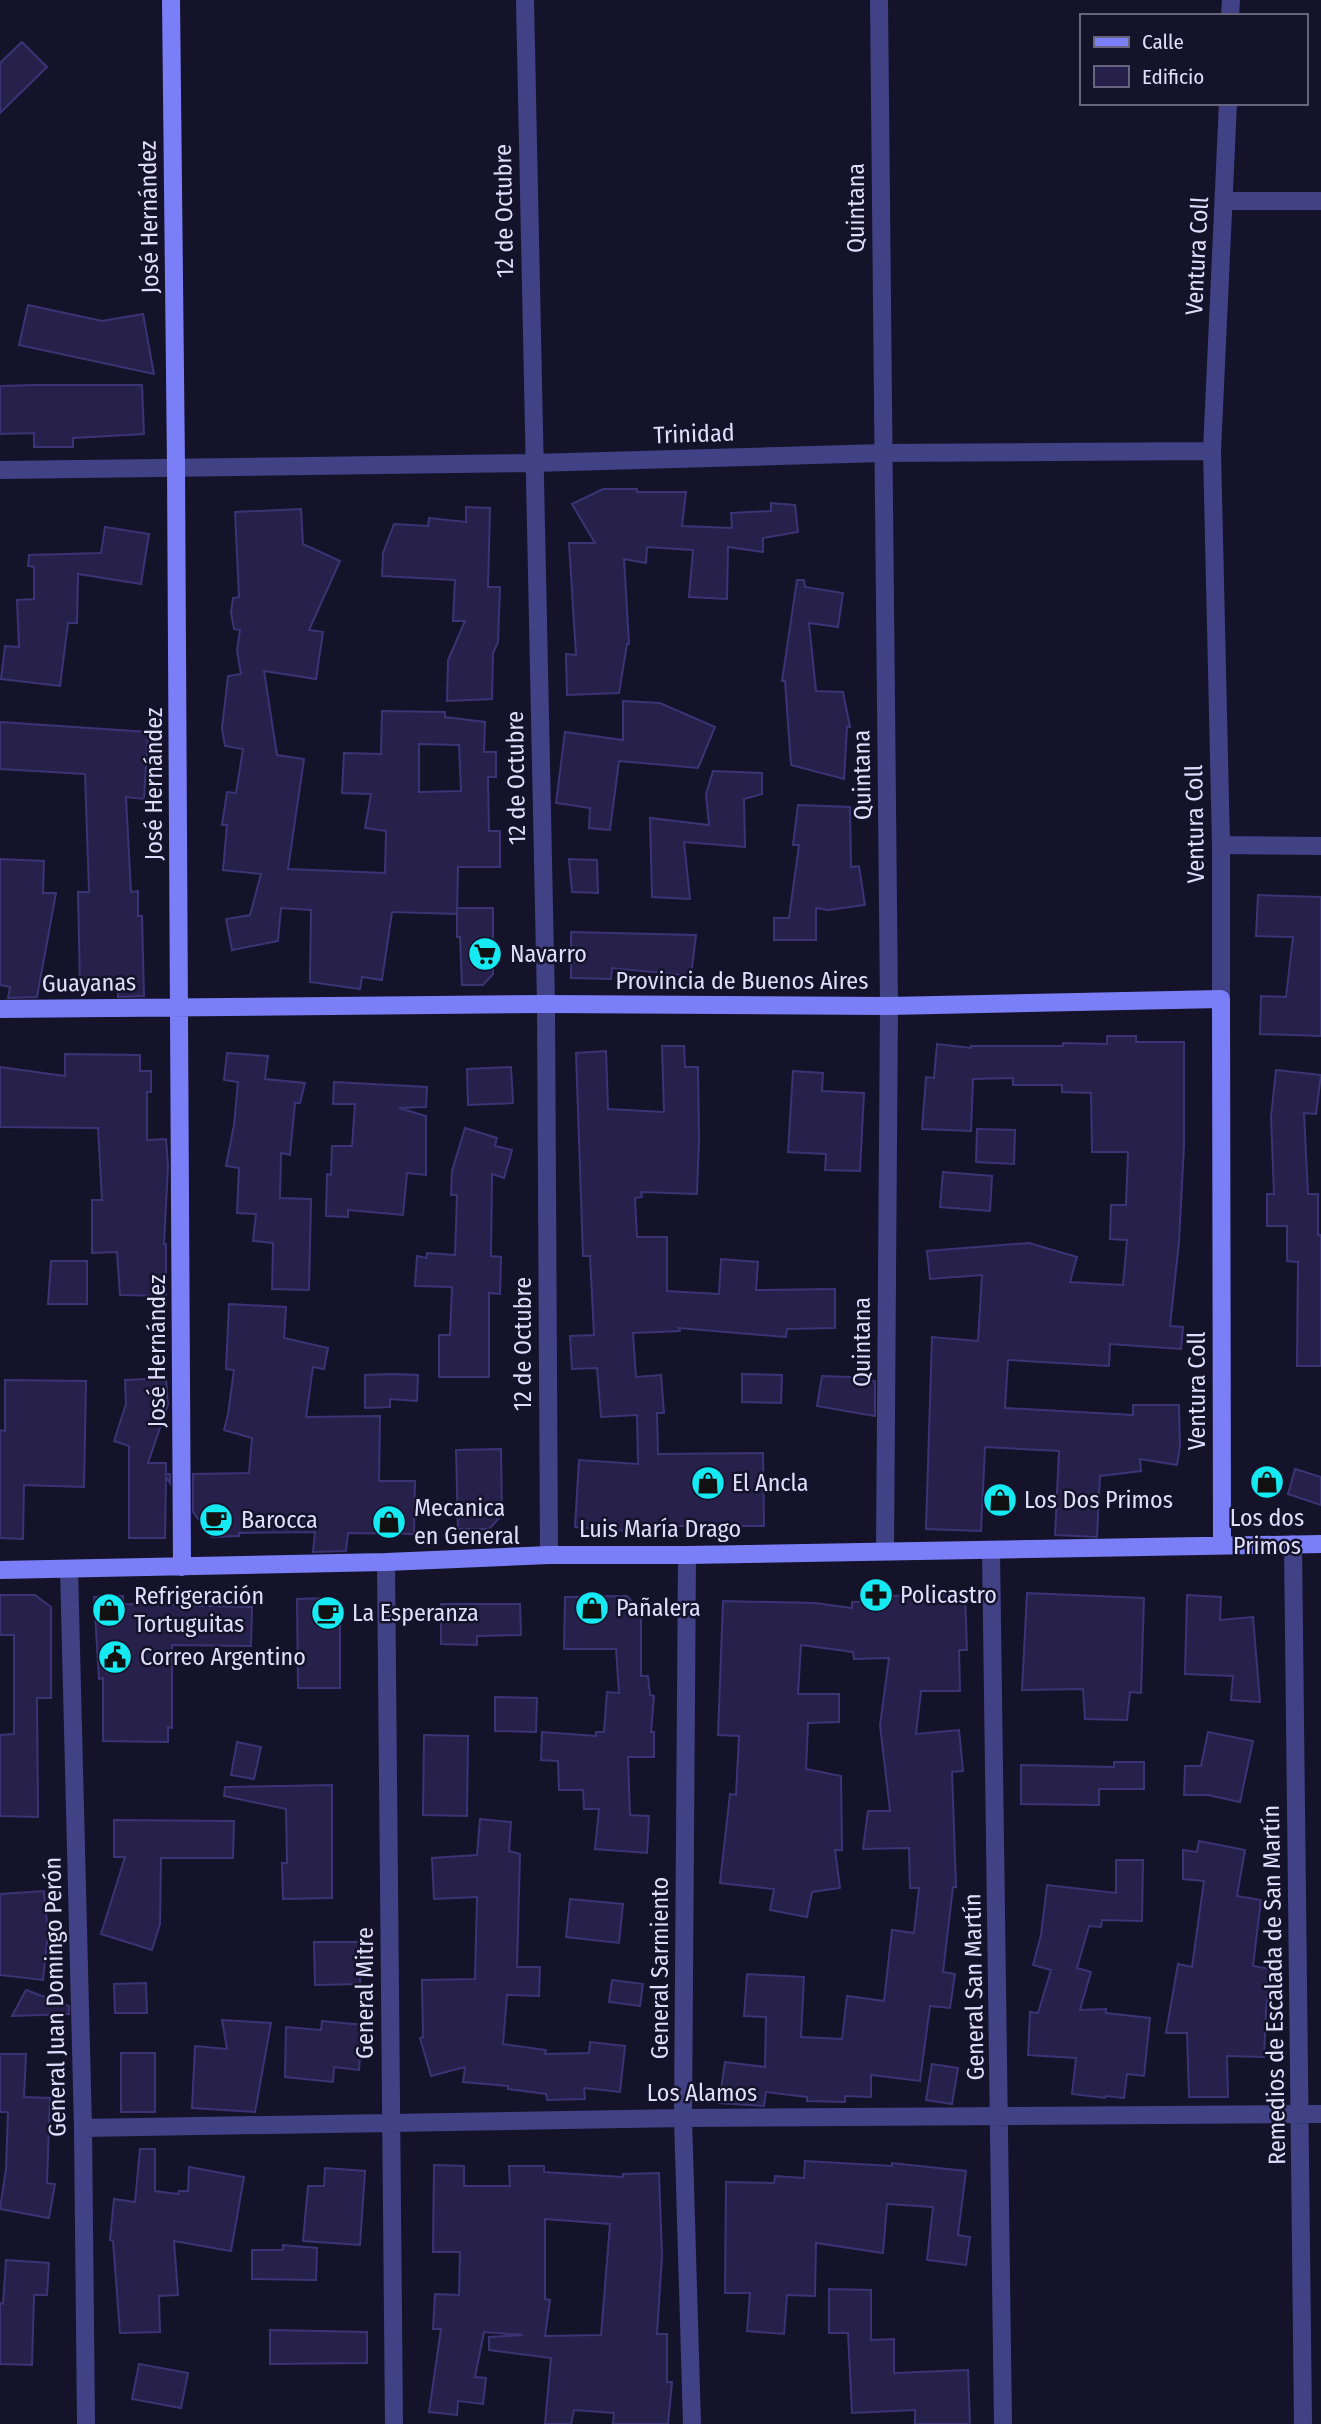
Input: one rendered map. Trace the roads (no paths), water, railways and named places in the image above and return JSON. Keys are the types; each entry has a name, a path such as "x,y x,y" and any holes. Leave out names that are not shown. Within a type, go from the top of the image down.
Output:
{"street":[{"name":"José Hernández","path":"171,0 182,1567"},
{"name":"12 de Octubre","path":"525,0 546,1004 549,1555"},
{"name":"Quintana","path":"879,0 889,1006 885,1550"},
{"name":"Ventura Coll","path":"1222,1545 1221,845 1212,451 1228,105"},
{"path":"1224,201 1321,201"},
{"name":"Trinidad","path":"0,470 533,463 882,453 1212,451"},
{"path":"1221,845 1321,846"},
{"name":"Provincia de Buenos Aires","path":"179,1006 889,1006 1221,999"},
{"name":"Guayanas","path":"0,1009 179,1006"},
{"name":"Remedios de Escalada de San Martín","path":"1293,1544 1303,2424"},
{"name":"Luis María Drago","path":"0,1570 386,1562 549,1555 1321,1544"},
{"name":"General San Martín","path":"991,1550 1003,2424"},
{"name":"General Sarmiento","path":"687,1555 683,2118 692,2424"},
{"name":"General Mitre","path":"386,1562 394,2424"},
{"name":"General Juan Domingo Perón","path":"69,1569 83,2128 86,2424"},
{"name":"Los Alamos","path":"83,2128 683,2118 1321,2114"}],"place":[{"name":"Navarro","path":"485,954"},
{"name":"Los dos Primos","path":"1267,1482"},
{"name":"El Ancla","path":"708,1483"},
{"name":"Los Dos Primos","path":"1000,1500"},
{"name":"Barocca","path":"216,1520"},
{"name":"Mecanica en General","path":"389,1522"},
{"name":"Policastro","path":"876,1595"},
{"name":"Pañalera","path":"592,1608"},
{"name":"Refrigeración Tortuguitas","path":"109,1610"},
{"name":"La Esperanza","path":"328,1613"},
{"name":"Correo Argentino","path":"115,1657"}]}
